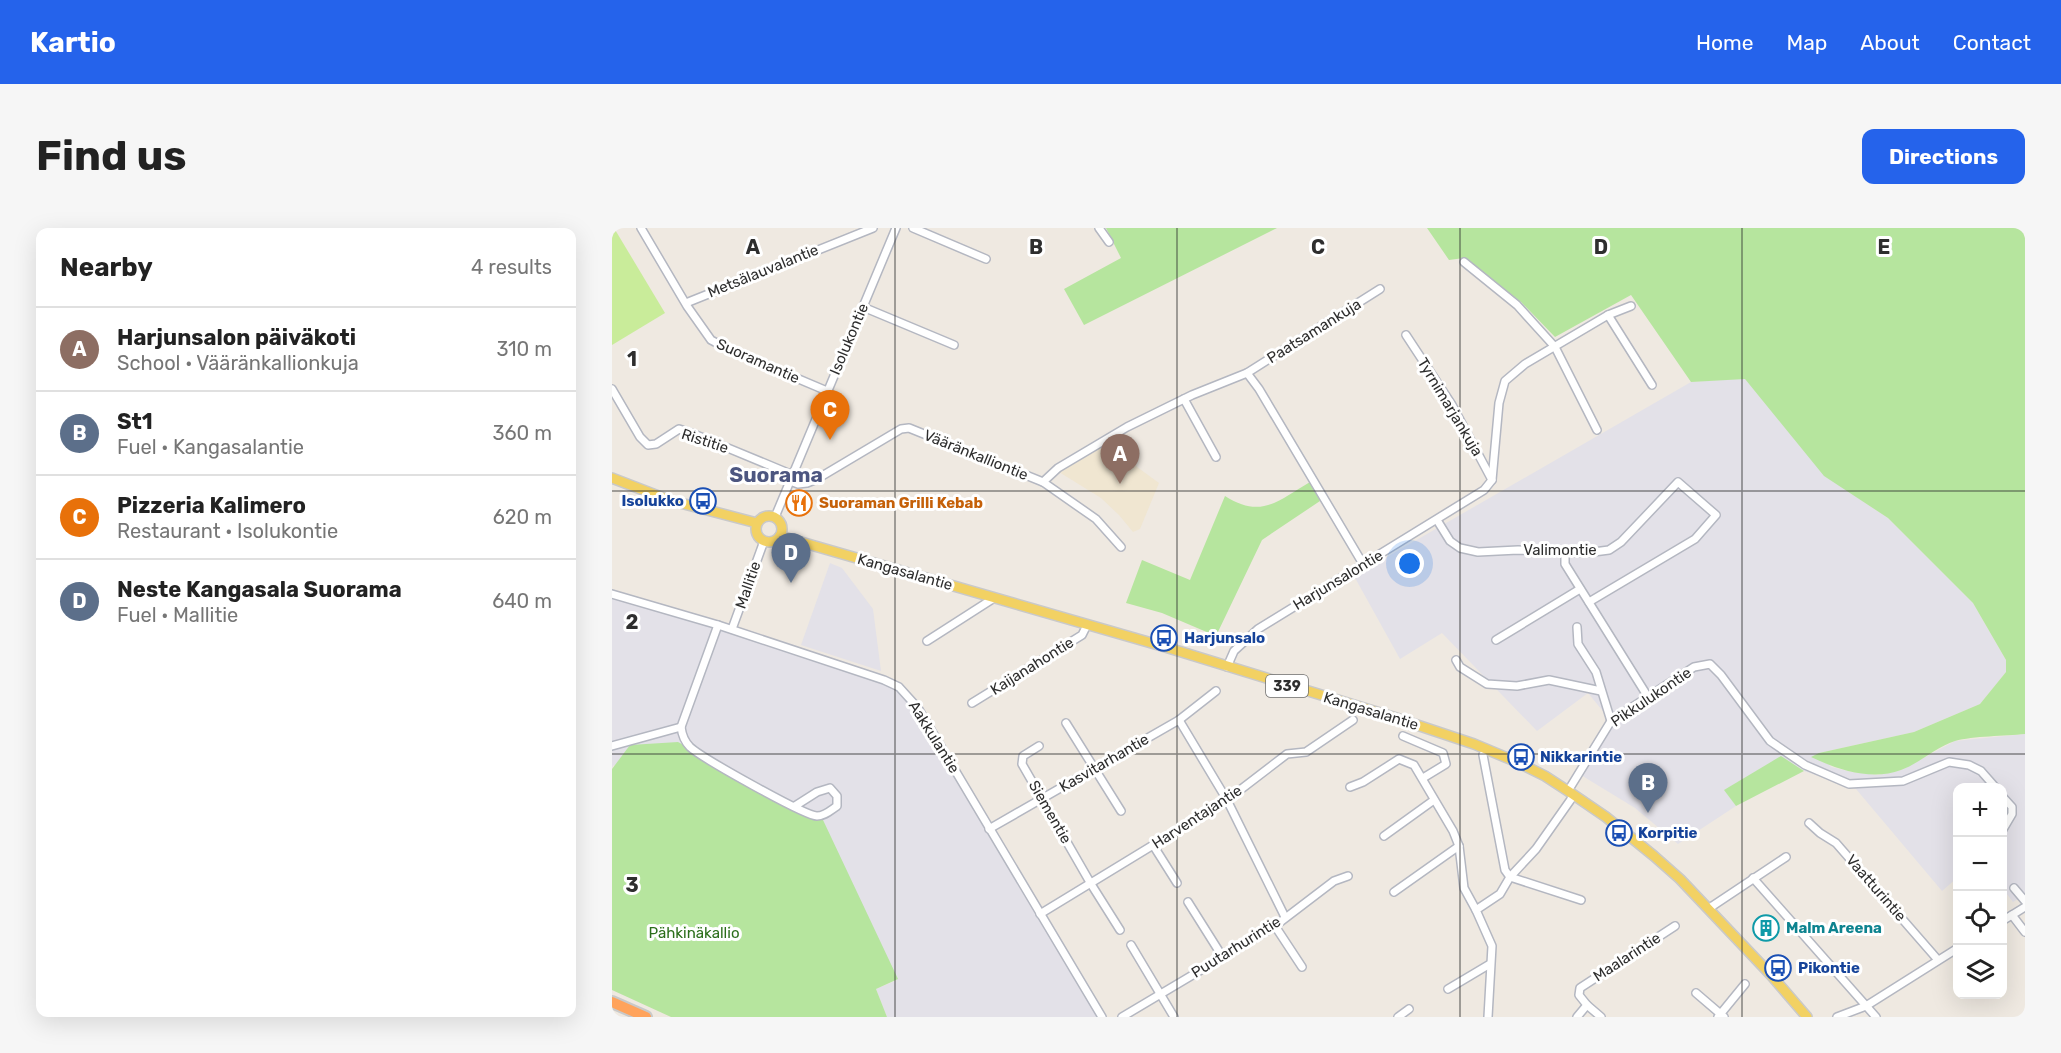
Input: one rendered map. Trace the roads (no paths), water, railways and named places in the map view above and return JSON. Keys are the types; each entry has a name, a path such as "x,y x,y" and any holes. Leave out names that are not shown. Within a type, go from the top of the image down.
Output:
{"highway":[{"path":"612,1002 646,1017"}],"main road":[{"path":"612,478 669,500 757,523"},
{"path":"766,515 775,517 782,527 780,536 772,542 764,541 757,534 757,523 766,515"},
{"name":"Kangasalantie","path":"780,536 1152,643 1393,717 1474,744 1526,767 1571,793 1643,846 1708,909 1771,975 1807,1017"}],"street":[{"name":"Suoramantie","path":"641,228 703,330 716,345 827,391"},
{"name":"Metsälauvalantie","path":"686,303 873,228"},
{"name":"Isolukontie","path":"775,517 896,228"},
{"path":"913,228 986,259"},
{"path":"1099,228 1109,242"},
{"path":"1464,262 1517,305 1555,347 1597,430"},
{"name":"Paatsamankuja","path":"1247,373 1380,290"},
{"path":"1492,480 1499,403 1505,381 1525,364 1608,315 1631,306"},
{"path":"863,307 954,345"},
{"path":"1608,315 1652,385"},
{"name":"Tyrnimarjankuja","path":"1406,335 1452,405 1492,480"},
{"path":"1247,373 1259,389 1363,564"},
{"name":"Vääränkalliontie","path":"791,478 807,483 837,468 901,429 909,428 1043,482 1058,468 1127,427 1184,399 1247,373"},
{"name":"Ristitie","path":"612,389 640,437 648,445 656,444 668,434 679,429 791,478"},
{"path":"1184,399 1216,457"},
{"name":"Harjunsalontie","path":"1227,667 1234,651 1258,628 1437,520 1484,490 1492,480"},
{"path":"1043,482 1096,519 1121,547"},
{"name":"Valimontie","path":"1437,520 1450,541 1460,548 1478,552 1518,550 1565,552 1609,550 1621,542 1678,482 1716,515 1695,539 1588,602"},
{"name":"Mallitie","path":"732,629 764,541"},
{"path":"1565,552 1564,564 1648,697"},
{"path":"1496,640 1580,589"},
{"name":"Aakkulantie","path":"612,594 732,629 899,687 918,708 1102,1017"},
{"path":"927,640 994,598"},
{"path":"718,625 681,727 683,738 690,747 706,759 795,806 815,816 826,814 837,806 837,796 830,788 817,792 795,806"},
{"name":"Kaijanahontie","path":"972,703 1082,635 1087,625"},
{"path":"1577,627 1578,644 1596,672 1611,721"},
{"path":"1456,660 1460,667 1487,684 1517,686 1549,680 1601,691"},
{"name":"Pikkulukontie","path":"1571,793 1611,721 1694,668 1710,664 1721,675 1770,741 1805,765 1849,784 1903,781 1949,762 1969,765 1981,771 1992,783"},
{"name":"Kasvitarhantie","path":"989,829 1179,720 1216,691"},
{"path":"1179,720 1227,800 1285,917"},
{"name":"Harventajantie","path":"1040,914 1227,800 1287,754 1306,752 1353,720"},
{"path":"1066,723 1120,811"},
{"path":"612,746 681,727"},
{"path":"1403,736 1443,753 1446,764 1423,778"},
{"name":"Siementie","path":"1040,746 1023,756 1022,764 1120,930"},
{"path":"1483,755 1504,867 1510,877 1581,900"},
{"path":"1350,787 1363,782 1399,759 1414,765 1423,778 1453,831 1459,846 1464,888 1492,946 1488,1017"},
{"path":"1476,910 1500,894 1510,877 1536,849 1571,793"},
{"path":"1384,836 1434,800"},
{"path":"2007,802 2012,807 2012,813 2007,822"},
{"name":"Vaatturintie","path":"1809,823 1836,843 1938,960"},
{"path":"1154,845 1177,883"},
{"path":"1394,892 1459,846"},
{"path":"1708,909 1786,857"},
{"name":"Puutarhurintie","path":"1122,1017 1275,926 1334,881 1348,876"},
{"path":"1753,878 1876,1017"},
{"path":"2014,888 2025,901"},
{"path":"1188,902 1222,956"},
{"path":"2007,918 2025,907"},
{"path":"2012,915 2025,932"},
{"path":"1275,926 1302,967"},
{"name":"Maalarintie","path":"1587,1005 1579,995 1580,987 1675,927"},
{"path":"1131,945 1174,1017"},
{"path":"1837,1017 1866,1006 1953,951"},
{"path":"1448,989 1490,964"},
{"path":"1696,993 1721,1016 1745,984"},
{"path":"1577,1017 1587,1005 1601,1017"},
{"path":"1398,1017 1409,1009"}],"place":[{"name":"Pizzeria Kalimero","path":"830,440"},
{"name":"Harjunsalon päiväkoti","path":"1120,484"},
{"name":"Isolukko","path":"703,501"},
{"name":"Suoraman Grilli Kebab","path":"799,503"},
{"name":"Neste Kangasala Suorama","path":"791,583"},
{"name":"Harjunsalo","path":"1164,638"},
{"name":"Nikkarintie","path":"1521,757"},
{"name":"St1","path":"1648,813"},
{"name":"Korpitie","path":"1619,833"},
{"name":"Malm Areena","path":"1766,928"},
{"name":"Pikontie","path":"1778,968"}],"district":[{"name":"Suorama","path":"776,474"}],"park label":[{"name":"Pähkinäkallio","path":"694,933"}]}
